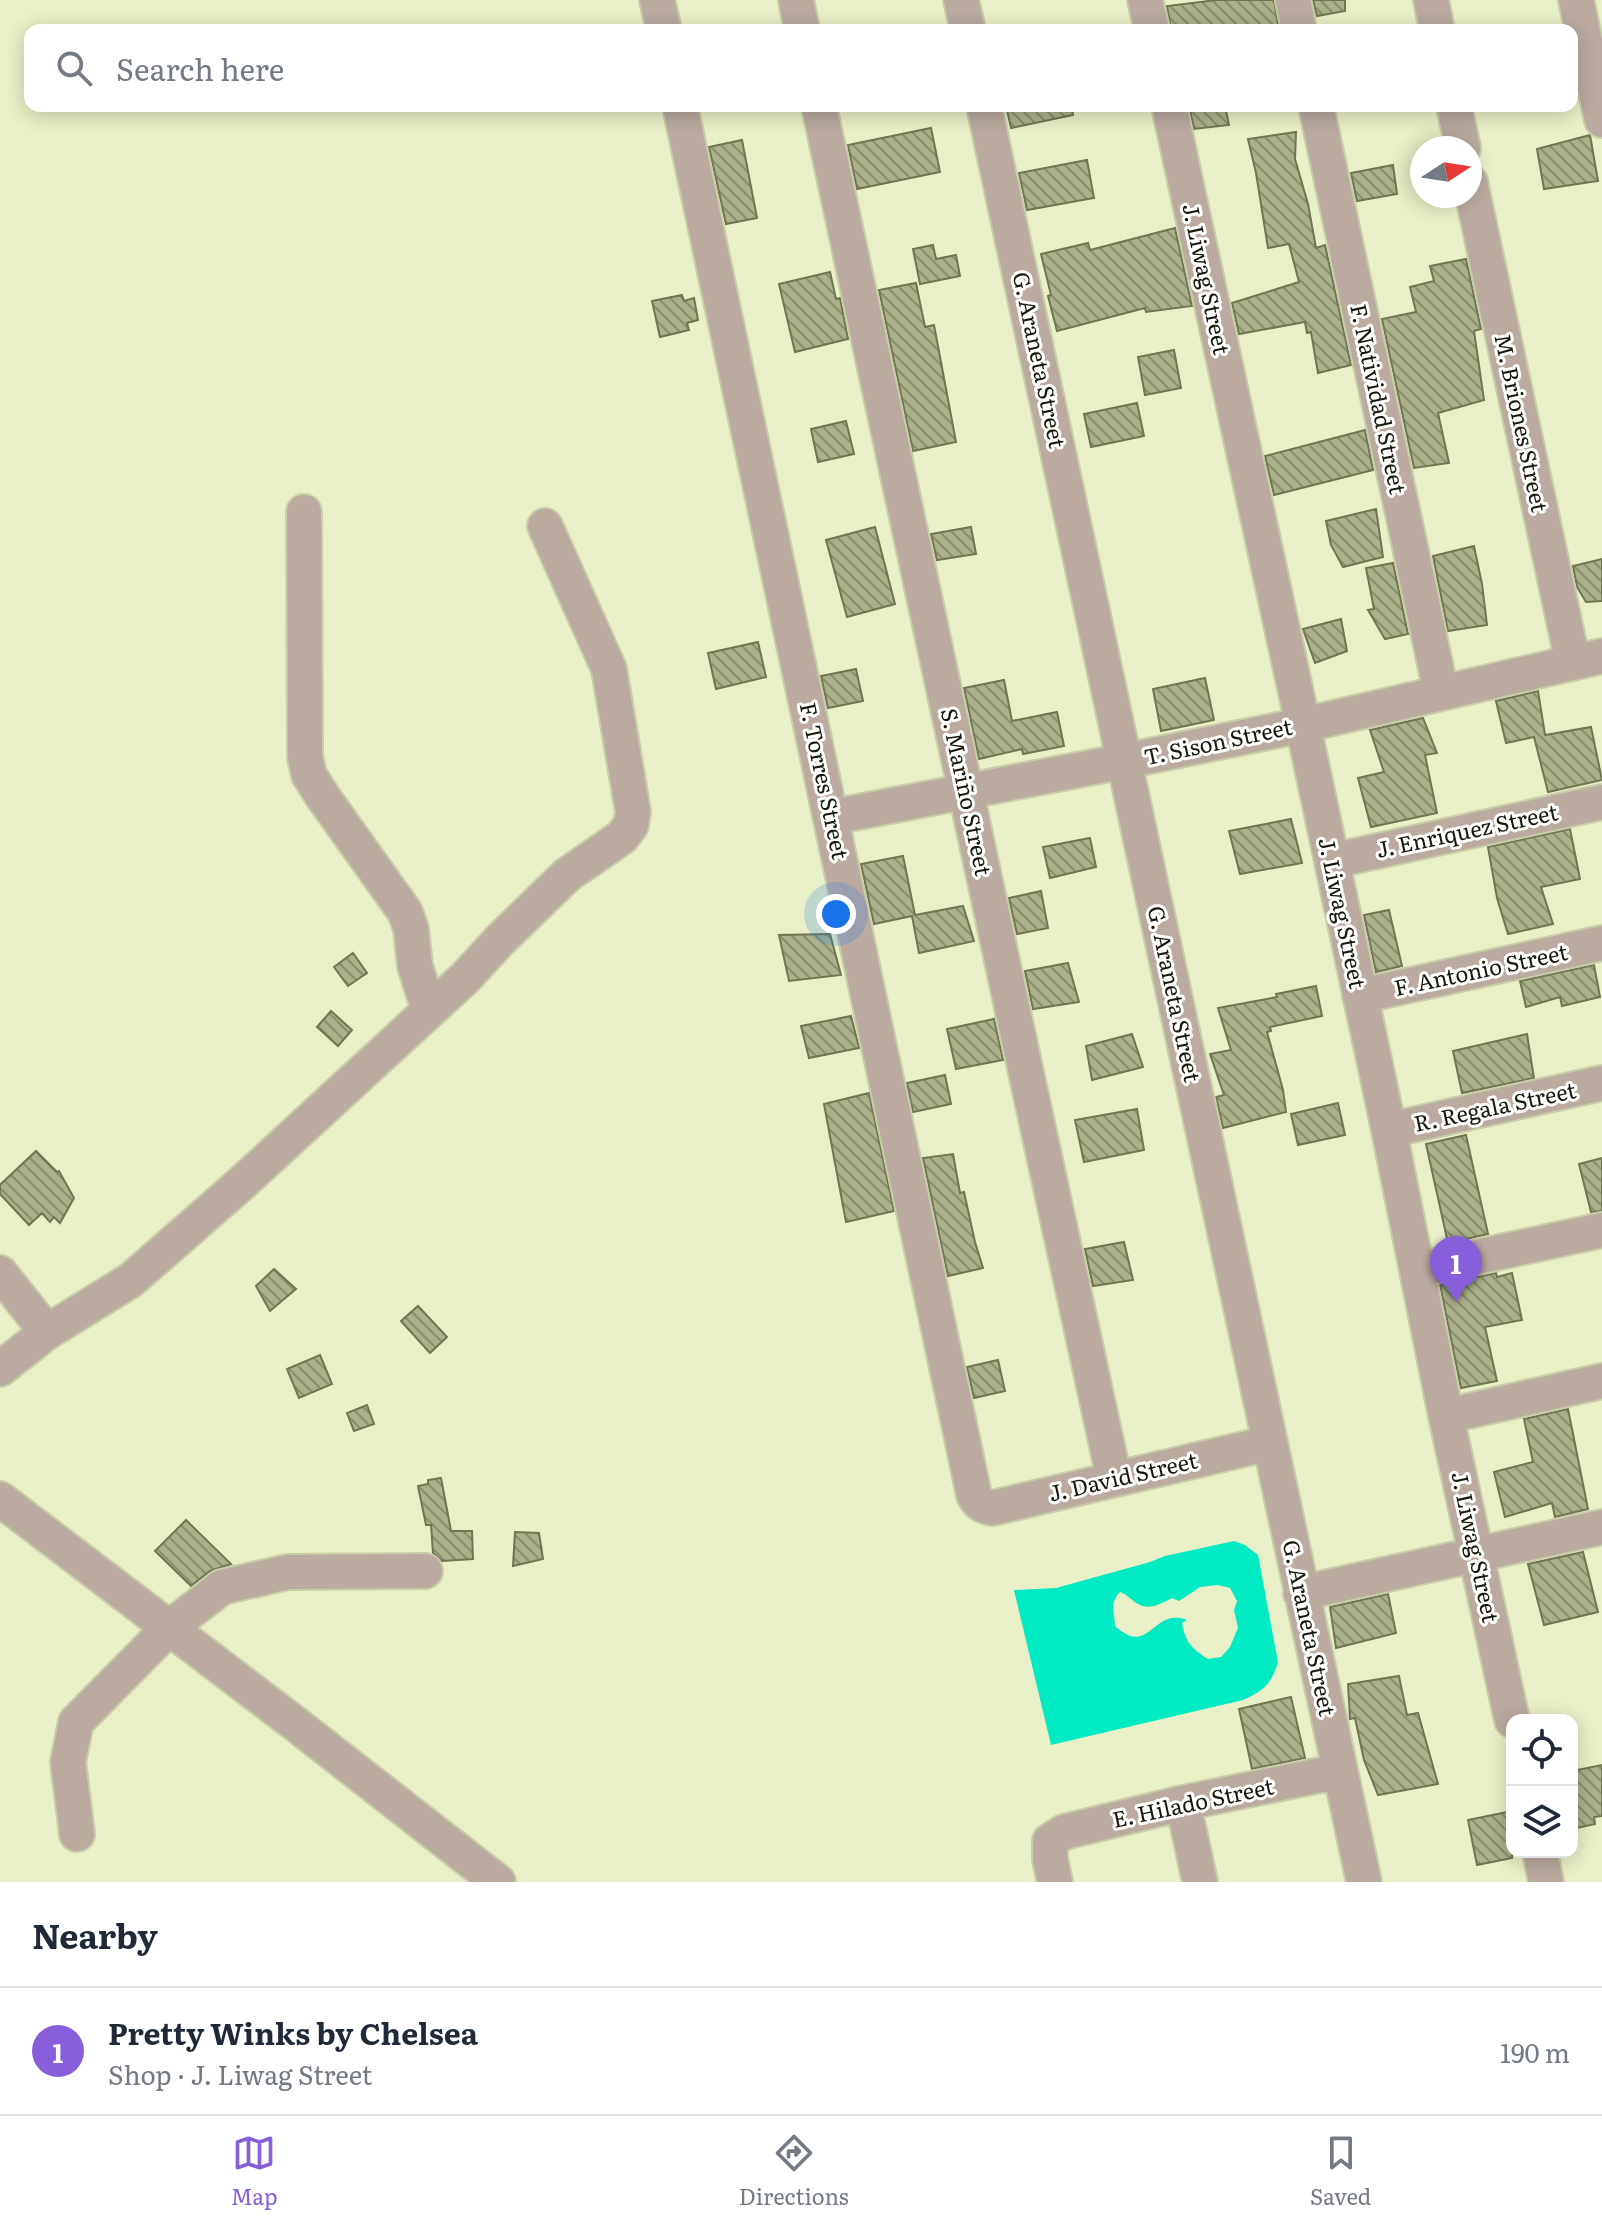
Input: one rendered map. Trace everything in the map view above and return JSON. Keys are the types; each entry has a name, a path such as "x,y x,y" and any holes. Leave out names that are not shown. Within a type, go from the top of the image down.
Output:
{"street":[{"path":"657,0 663,24"},
{"path":"796,0 801,24"},
{"path":"961,0 967,24"},
{"path":"1145,0 1151,24"},
{"path":"1293,0 1298,24"},
{"path":"1431,0 1436,24"},
{"path":"1576,0 1602,120"},
{"name":"F. Torres Street","path":"681,112 971,1485 978,1502"},
{"name":"S. Mariño Street","path":"820,112 1114,1478"},
{"name":"G. Araneta Street","path":"985,112 1364,1882"},
{"name":"J. Liwag Street","path":"1170,112 1332,861 1511,1714"},
{"name":"F. Natividad Street","path":"1317,112 1441,692"},
{"path":"1455,112 1460,136"},
{"name":"M. Briones Street","path":"1476,208 1587,660"},
{"path":"304,512 305,757 309,775 405,912 411,929 415,966 429,1010"},
{"path":"0,1369 47,1332 131,1280 243,1182 466,977 567,875 622,837 631,825 633,812 609,669 545,526"},
{"name":"T. Sison Street","path":"832,817 1303,725 1587,660"},
{"name":"J. Enriquez Street","path":"1332,861 1602,802"},
{"name":"F. Antonio Street","path":"1360,996 1602,943"},
{"name":"R. Regala Street","path":"1389,1130 1602,1083"},
{"path":"1417,1270 1602,1230"},
{"path":"0,1273 47,1332"},
{"path":"1446,1416 1602,1381"},
{"name":"J. David Street","path":"978,1502 992,1508 1270,1443"},
{"path":"0,1499 498,1882"},
{"path":"1301,1593 1602,1527"},
{"path":"77,1834 68,1762 76,1722 169,1628 222,1587 288,1572 425,1571"},
{"name":"E. Hilado Street","path":"1055,1882 1050,1841 1064,1832 1183,1803 1340,1771"},
{"path":"1183,1803 1200,1882"},
{"path":"1541,1858 1546,1882"}],"water":[{"path":"1234,1541 1258,1555 1278,1662 1273,1676 1261,1690 1243,1700 1051,1745 1014,1590 1056,1588 1165,1556","holes":["1218,1585 1230,1588 1237,1601 1234,1610 1238,1628 1230,1647 1221,1657 1208,1659 1194,1648 1183,1630 1182,1623 1187,1620 1166,1620 1136,1637 1115,1626 1114,1603 1120,1592 1147,1607 1172,1598 1179,1601 1200,1587"]}],"building":[{"path":"1217,0 1274,0 1278,24 1170,24 1167,6"},
{"path":"1313,0 1345,0 1345,11 1317,16"},
{"path":"1007,112 1073,112 1073,115 1011,128"},
{"path":"1190,112 1226,112 1229,125 1194,129"},
{"path":"931,128 940,172 857,189 848,145"},
{"path":"1296,132 1295,159 1316,248 1325,245 1351,365 1318,373 1311,332 1307,333 1305,322 1239,334 1232,303 1299,282 1289,244 1268,248 1248,139"},
{"path":"1590,135 1598,181 1544,189 1537,149"},
{"path":"742,140 757,218 726,224 709,147"},
{"path":"1087,160 1094,198 1027,210 1019,173"},
{"path":"1393,165 1397,194 1357,201 1351,173"},
{"path":"1175,228 1192,306 1146,312 1145,308 1057,331 1041,254 1088,243 1090,250"},
{"path":"933,245 936,259 956,255 960,276 920,284 913,249"},
{"path":"1466,259 1481,329 1474,331 1484,400 1438,413 1449,463 1414,468 1382,319 1416,312 1410,287 1434,281 1430,266"},
{"path":"830,272 836,299 840,298 848,339 795,352 779,284"},
{"path":"916,283 925,327 934,325 956,442 913,451 879,290"},
{"path":"682,295 684,301 694,298 698,320 687,323 689,330 660,337 652,301"},
{"path":"1174,350 1181,388 1145,395 1138,357"},
{"path":"1137,403 1144,436 1091,447 1084,414"},
{"path":"846,421 854,454 818,462 811,429"},
{"path":"1365,430 1373,470 1274,495 1265,456"},
{"path":"1376,509 1383,557 1343,567 1331,545 1326,521"},
{"path":"875,527 895,604 847,617 826,540"},
{"path":"971,527 976,554 937,560 931,534"},
{"path":"1474,546 1487,625 1448,631 1433,556"},
{"path":"1602,559 1602,601 1586,602 1577,587 1573,566"},
{"path":"1393,563 1408,634 1385,639 1368,610 1374,609 1366,568"},
{"path":"1341,619 1347,651 1315,663 1303,629"},
{"path":"758,642 766,677 716,689 708,653"},
{"path":"856,669 863,701 828,708 821,676"},
{"path":"1205,678 1214,720 1161,731 1153,689"},
{"path":"1004,680 1012,721 1057,712 1064,746 1023,754 1022,749 979,759 964,688"},
{"path":"1538,691 1545,735 1591,727 1602,780 1548,792 1534,737 1506,743 1496,701"},
{"path":"1423,718 1437,753 1425,755 1437,813 1371,827 1358,778 1384,772 1370,730"},
{"path":"1291,819 1302,863 1240,874 1229,831"},
{"path":"1570,829 1580,879 1541,887 1553,924 1508,934 1497,898 1488,847"},
{"path":"1090,838 1096,867 1050,878 1043,847"},
{"path":"903,856 915,915 963,906 974,941 919,953 912,916 874,924 861,864"},
{"path":"1041,891 1048,928 1017,934 1009,898"},
{"path":"1389,910 1402,966 1376,972 1364,915"},
{"path":"830,934 841,975 789,981 779,935"},
{"path":"353,953 367,973 348,986 334,967"},
{"path":"1068,963 1079,1002 1033,1009 1025,971"},
{"path":"1594,965 1600,997 1562,1006 1560,997 1526,1007 1520,981"},
{"path":"1316,986 1322,1016 1270,1027 1271,1031 1267,1032 1286,1112 1223,1128 1216,1097 1224,1095 1210,1054 1231,1050 1218,1008"},
{"path":"331,1011 352,1030 338,1046 317,1027"},
{"path":"851,1016 859,1048 809,1058 801,1026"},
{"path":"994,1019 1003,1060 956,1069 947,1029"},
{"path":"1132,1034 1143,1067 1092,1080 1086,1046"},
{"path":"1527,1034 1534,1078 1462,1093 1453,1051"},
{"path":"945,1075 951,1104 913,1112 907,1083"},
{"path":"869,1093 894,1211 846,1222 824,1104"},
{"path":"1338,1103 1345,1135 1298,1145 1291,1114"},
{"path":"1137,1109 1144,1150 1084,1162 1075,1120"},
{"path":"1466,1135 1488,1234 1448,1243 1426,1144"},
{"path":"36,1151 59,1171 74,1198 60,1223 54,1217 50,1222 42,1213 29,1225 0,1194 0,1185"},
{"path":"953,1154 960,1193 964,1192 983,1268 948,1276 923,1158"},
{"path":"1602,1158 1602,1211 1591,1212 1579,1164"},
{"path":"1124,1242 1133,1280 1093,1286 1085,1249"},
{"path":"274,1269 296,1289 270,1311 256,1286"},
{"path":"1496,1273 1497,1277 1512,1273 1522,1320 1485,1327 1497,1381 1461,1388 1440,1285"},
{"path":"418,1306 447,1337 430,1353 401,1321"},
{"path":"320,1355 332,1384 299,1398 287,1369"},
{"path":"998,1360 1005,1391 974,1398 967,1367"},
{"path":"367,1405 374,1424 354,1431 347,1413"},
{"path":"1568,1409 1588,1509 1555,1517 1552,1503 1505,1517 1494,1472 1533,1462 1524,1419"},
{"path":"441,1478 451,1531 472,1531 473,1559 442,1561 433,1553 431,1525 426,1525 418,1486"},
{"path":"186,1520 231,1564 210,1571 191,1586 155,1551"},
{"path":"515,1532 539,1533 543,1559 513,1566"},
{"path":"1583,1552 1598,1612 1544,1625 1528,1564"},
{"path":"1388,1594 1396,1633 1336,1648 1330,1607"},
{"path":"1399,1676 1407,1715 1418,1713 1438,1784 1378,1795 1364,1760 1355,1718 1350,1719 1348,1684"},
{"path":"1291,1697 1305,1758 1252,1769 1239,1709"},
{"path":"1602,1765 1602,1816 1594,1817 1595,1824 1578,1828 1578,1786 1578,1770"},
{"path":"1506,1812 1506,1858 1512,1858 1477,1865 1468,1820"}],"place":[{"name":"Pretty Winks by Chelsea","path":"1456,1302"}]}
